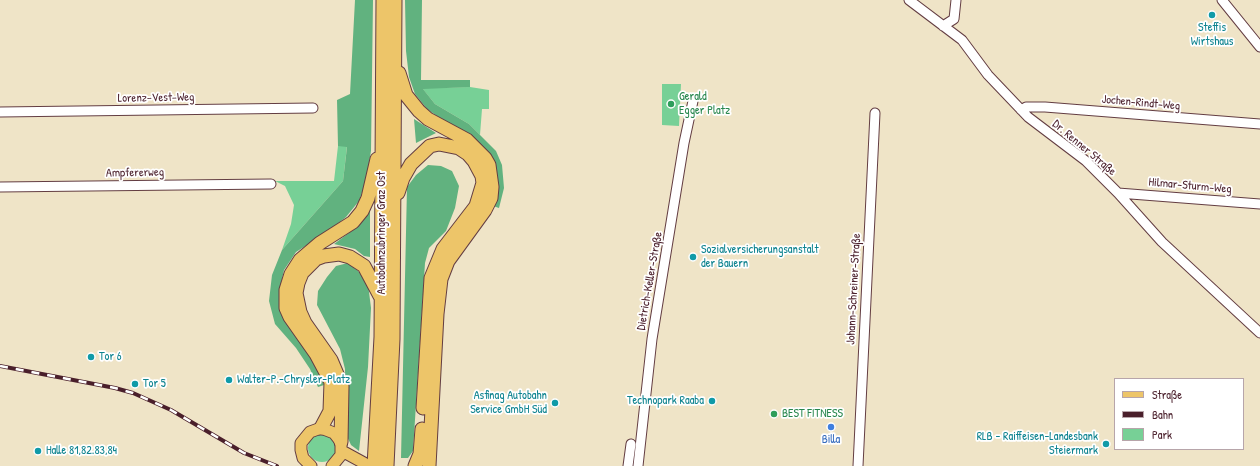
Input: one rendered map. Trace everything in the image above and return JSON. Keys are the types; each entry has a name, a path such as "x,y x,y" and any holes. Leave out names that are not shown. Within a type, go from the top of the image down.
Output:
{"highway":[{"name":"Autobahnzubringer Graz Ost","path":"383,0 381,299 382,445 387,466"},
{"name":"Autobahnzubringer Graz Ost","path":"369,465 382,445 393,339 395,0"},
{"path":"395,64 406,94 419,111 428,119 467,140 485,158 489,165 492,187 491,198 485,210 448,260 441,279 437,314 429,460 437,466"},
{"path":"321,428 330,411 331,382 316,354 290,317 286,308 286,290 291,274 300,260 320,243 353,222 362,211 368,198 382,136"},
{"path":"394,204 403,178 411,164 424,150 430,146 439,144 459,148 468,154 474,161 482,176 483,183 476,206 443,250 431,278 422,440 415,466"},
{"path":"341,446 342,386 329,356 305,323 300,312 296,293 298,283 302,274 316,259 324,256 339,254 350,257 364,266 381,299"}],"main road":[{"path":"311,466 303,458 301,443 310,432 321,428 334,433 341,446 369,465"},
{"path":"334,466 339,459 341,446"}],"street":[{"name":"Dr. Renner Straße","path":"909,0 962,40 988,74 1021,110 1086,161 1118,192 1162,242 1260,333"},
{"path":"943,26 954,19 956,0"},
{"path":"1222,0 1260,47"},
{"name":"Dietrich-Keller-Straße","path":"638,466 652,339 684,143 693,101"},
{"name":"Jochen-Rindt-Weg","path":"1021,110 1026,107 1042,107 1260,124"},
{"name":"Lorenz-Vest-Weg","path":"0,112 313,108"},
{"name":"Johann-Schreiner-Straße","path":"858,466 875,113"},
{"name":"Ampfererweg","path":"0,187 271,184"},
{"name":"Hilmar-Sturm-Weg","path":"1118,192 1260,204"},
{"path":"628,466 631,444"}],"green space":[{"path":"355,0 373,0 371,151 366,181 359,201 346,217 330,230 296,252 284,270 279,293 282,311 319,366 324,385 318,387 310,369 296,348 275,324 269,301 272,275 282,250 343,181 347,147 338,146 337,100 350,94"},
{"path":"405,0 422,0 421,80 470,80 470,87 423,89 435,104 469,124 496,151 502,165 504,188 499,208 493,206 447,123 427,109 415,94 409,77 406,51"},
{"name":"Gerald Egger Platz","path":"662,84 681,84 679,126 662,125"},
{"path":"470,87 489,90 489,109 482,109 480,135 469,124 435,104 422,88"},
{"path":"414,119 436,133 416,143"},
{"path":"338,146 347,146 343,181 282,250 291,224 294,205 285,186 275,181 334,181"},
{"path":"428,165 441,166 452,171 459,186 455,208 446,231 429,248 425,263 413,451 408,458 401,458 407,187 416,175"},
{"path":"370,210 370,257 364,256 355,249 334,244 357,227"},
{"path":"348,263 358,271 368,284 371,308 368,367 359,451 351,445 346,434 345,369 340,349 317,305 318,291 327,277 336,266"},
{"path":"322,434 328,435 332,438 335,442 335,454 332,458 328,461 322,462 316,461 312,458 309,454 308,448 309,442 312,438 316,435"}],"railway":[{"path":"0,366 115,388 133,393 171,410 244,453 277,466"}],"place":[{"name":"Steffis Wirtshaus","path":"1212,15"},
{"name":"Gerald Egger Platz","path":"671,104"},
{"name":"Sozialversicherungsanstalt der Bauern","path":"693,257"},
{"name":"Tor 6","path":"91,357"},
{"name":"Walter-P.-Chrysler-Platz","path":"229,380"},
{"name":"Tor 5","path":"135,384"},
{"name":"Technopark Raaba","path":"712,401"},
{"name":"Asfinag Autobahn Service GmbH Süd","path":"555,403"},
{"name":"BEST FITNESS","path":"774,414"},
{"name":"Billa","path":"831,427"},
{"name":"RLB - Raiffeisen-Landesbank Steiermark","path":"1106,444"},
{"name":"Halle 81,82.83,84","path":"38,451"}]}
